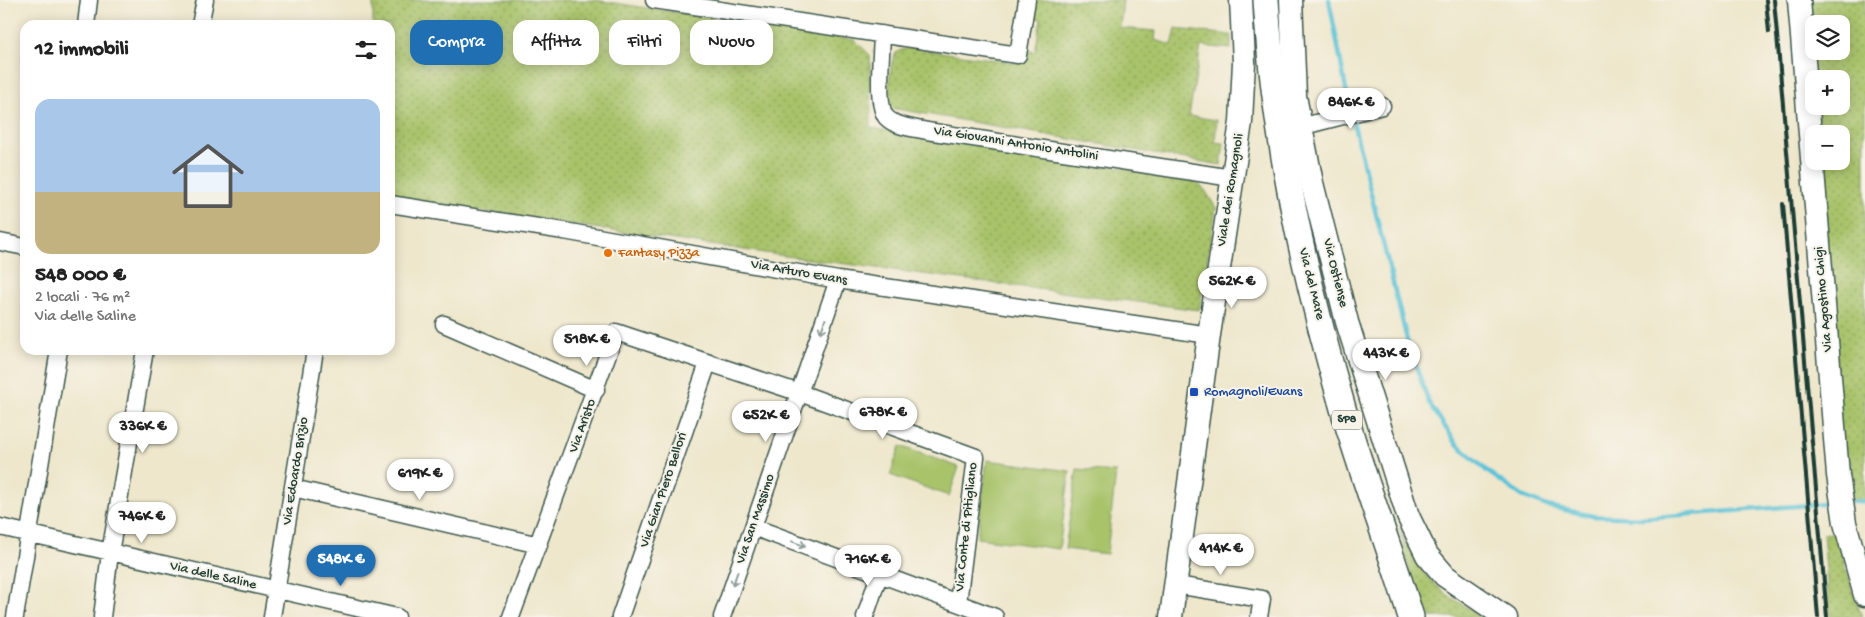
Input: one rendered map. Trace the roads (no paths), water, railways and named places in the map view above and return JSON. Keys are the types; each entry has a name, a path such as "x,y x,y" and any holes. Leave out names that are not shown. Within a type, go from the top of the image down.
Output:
{"main road":[{"name":"Viale dei Romagnoli","path":"1171,617 1209,335 1241,122 1244,88 1244,47 1241,0"},
{"name":"Via del Mare","path":"1266,0 1276,106 1301,243 1344,412 1406,610"},
{"name":"Via Ostiense","path":"1290,0 1292,60 1300,127 1347,322 1413,529 1427,555 1445,576 1505,617"},
{"name":"Via Agostino Chigi","path":"1799,0 1838,475 1845,524 1865,595"},
{"path":"1406,610 1422,617"}],"street":[{"path":"87,20 89,0"},
{"path":"201,20 204,0"},
{"path":"654,0 1018,54 1027,0"},
{"name":"Via Giovanni Antonio Antolini","path":"882,34 881,106 886,118 896,124 927,131 1232,178"},
{"path":"1300,127 1382,106"},
{"name":"Via Arturo Evans","path":"395,205 564,231 838,280 1209,335"},
{"path":"0,242 20,246"},
{"name":"Via San Massimo","path":"722,617 838,280"},
{"path":"444,324 596,390"},
{"name":"Via Aristo","path":"512,617 616,332 800,393"},
{"path":"15,617 58,355"},
{"path":"102,617 110,553 144,355"},
{"name":"Via Edoardo Brizio","path":"272,617 314,355"},
{"name":"Via Gian Piero Bellori","path":"620,617 708,363"},
{"name":"Via Conte di Pitigliano","path":"800,393 976,457 958,603"},
{"path":"293,488 539,545"},
{"name":"Via delle Saline","path":"0,527 397,617"},
{"path":"753,527 995,617"},
{"path":"865,617 879,575"},
{"path":"1176,584 1262,599 1259,617"}],"waterway":[{"path":"1329,0 1350,110"},
{"path":"1352,117 1408,344 1429,403 1456,443 1488,472 1522,496 1547,506 1593,516 1641,518 1836,503"},
{"path":"1849,502 1865,501"}],"railway":[{"path":"1766,0 1769,32"},
{"path":"1774,0 1827,617"},
{"path":"1783,204 1818,617"}],"place":[{"name":"Fantasy Pizza","path":"608,253"},
{"name":"Romagnoli/Evans","path":"1194,392"}]}
